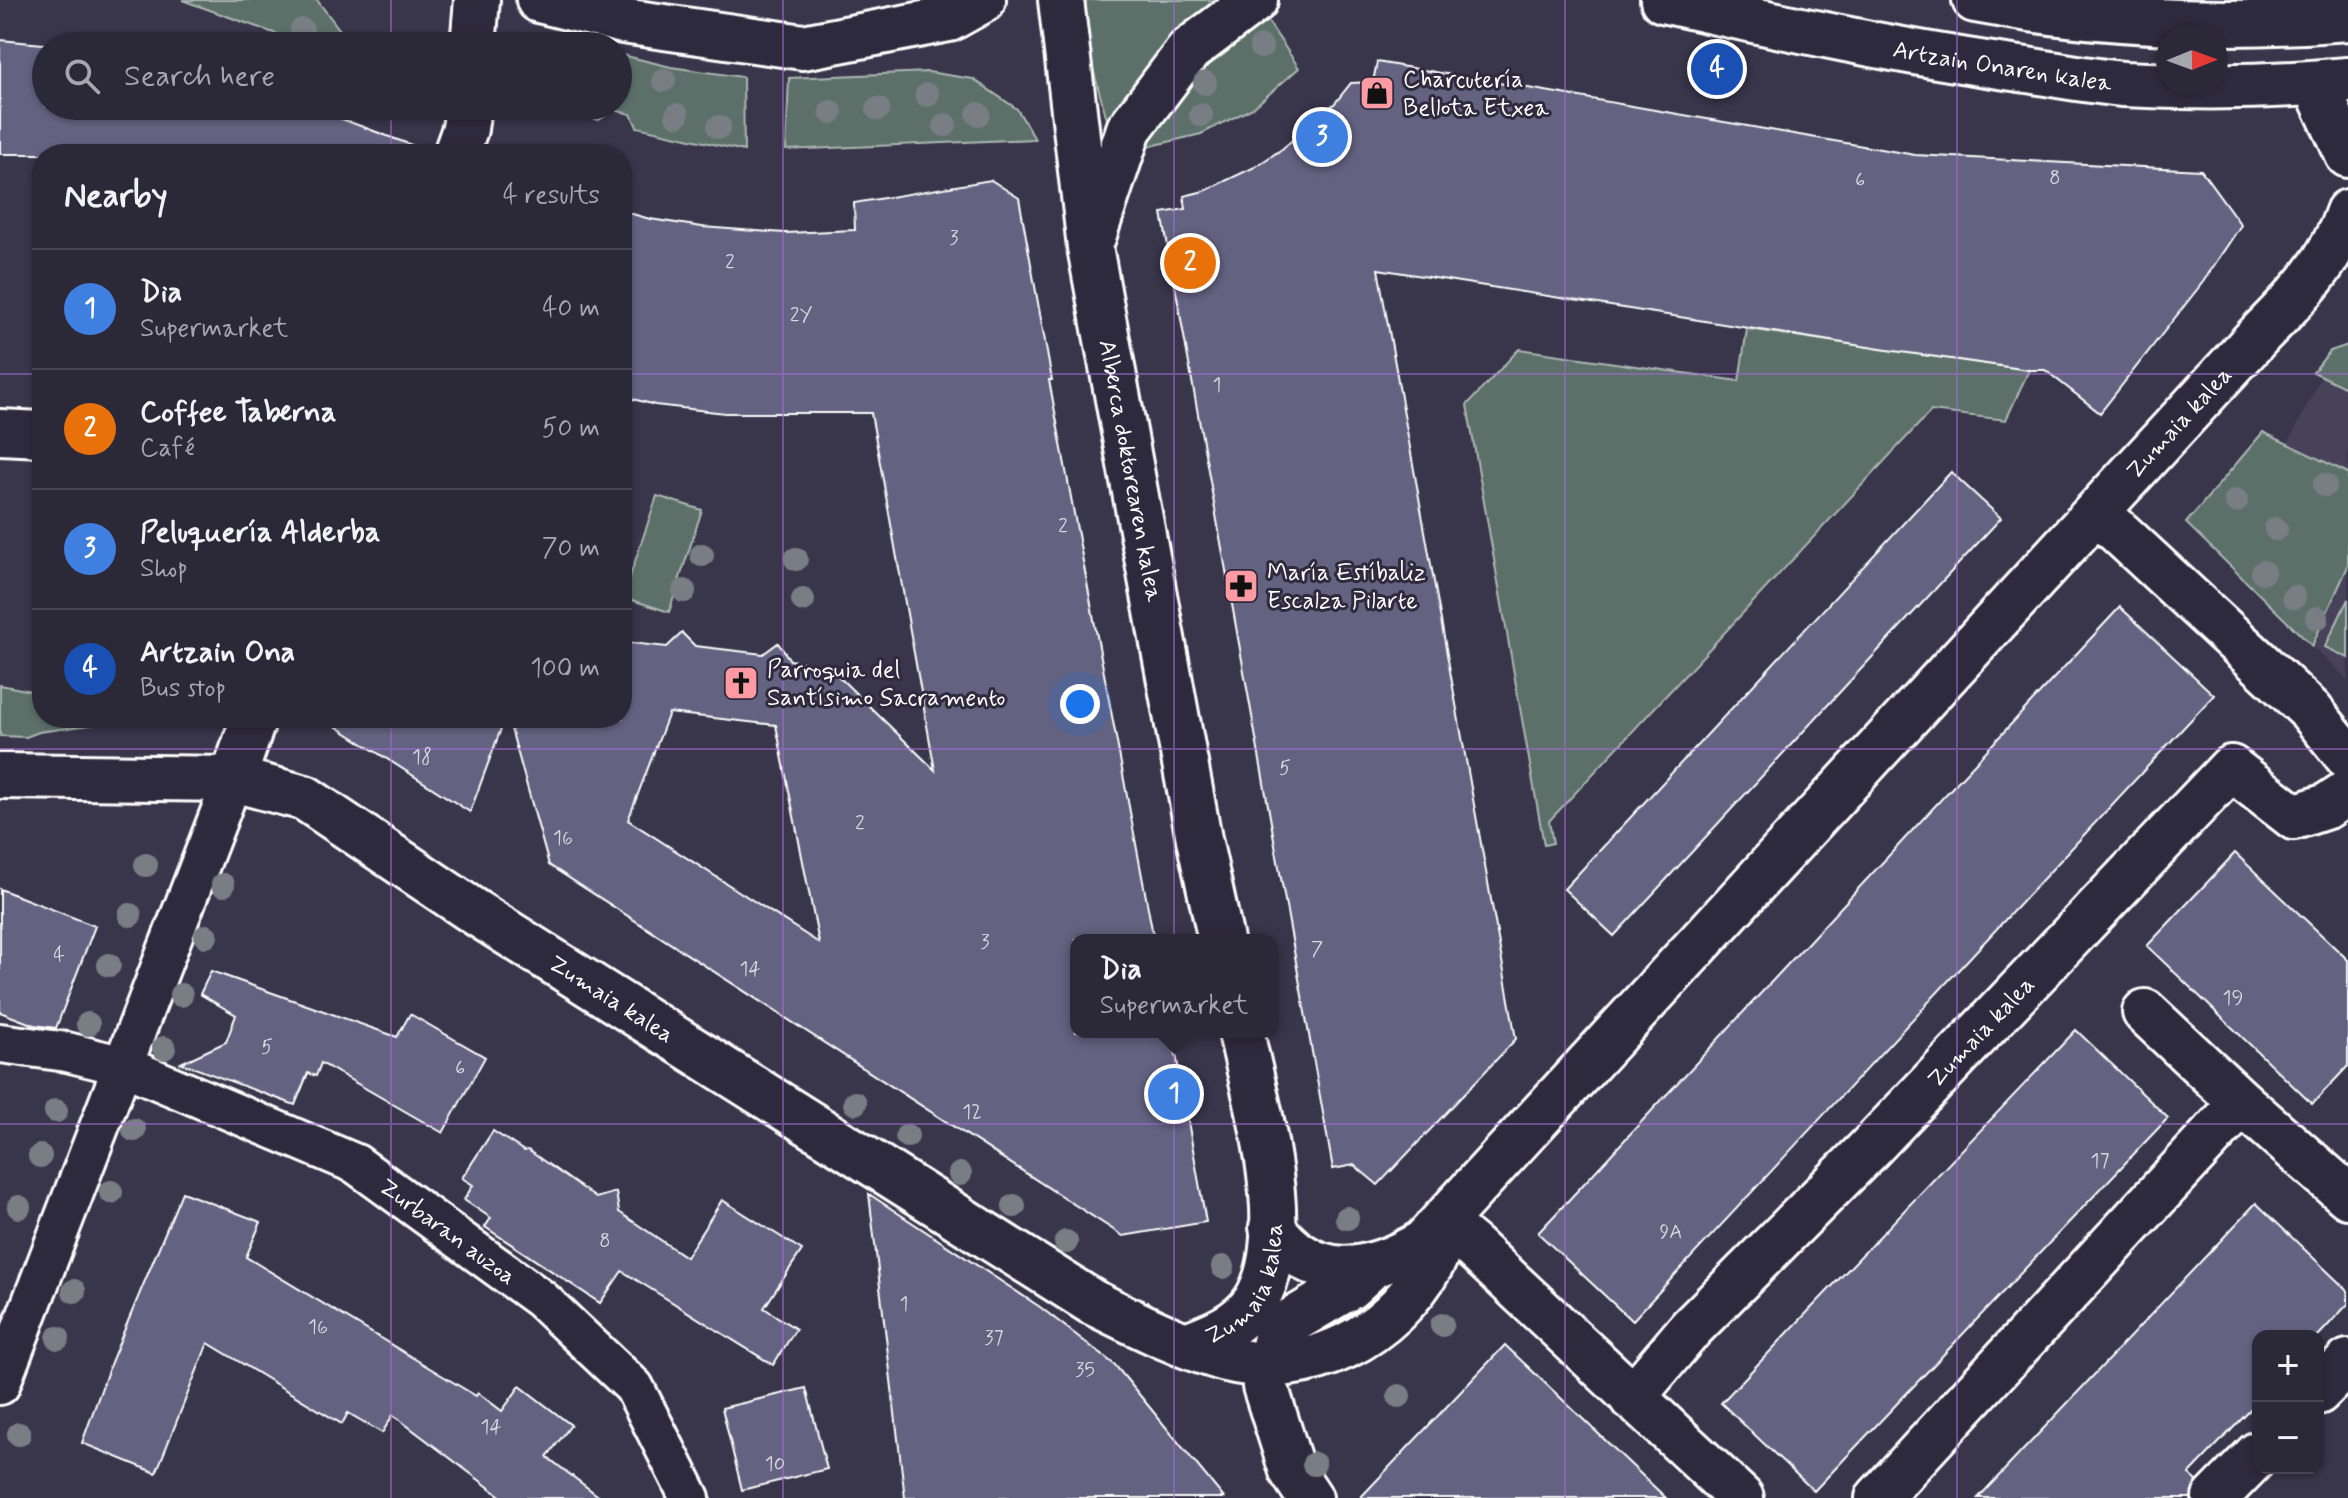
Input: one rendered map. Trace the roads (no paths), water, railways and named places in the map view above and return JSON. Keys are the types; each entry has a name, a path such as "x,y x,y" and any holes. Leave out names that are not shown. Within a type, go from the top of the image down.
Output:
{"street":[{"path":"474,32 477,0"},
{"path":"539,0 623,21 803,47 949,19 983,0"},
{"name":"Alberca doktorearen kalea","path":"1061,0 1090,247 1199,839 1220,934"},
{"path":"1090,247 1129,129 1189,50 1255,0"},
{"name":"Artzain Onaren kalea","path":"1663,0 1804,32 1935,56 2121,83 2174,85 2331,81"},
{"path":"1975,0 2176,23 2286,23 2348,18"},
{"path":"2331,81 2348,155"},
{"path":"460,144 466,120"},
{"name":"Zumaia kalea","path":"1272,1227 1286,1246 1327,1268 1350,1270 1373,1265 1400,1257 1424,1242 2261,333 2306,288 2341,235 2348,212"},
{"name":"Zumaia kalea","path":"2261,333 2348,286"},
{"path":"0,432 32,434"},
{"path":"2097,512 2310,710 2348,757"},
{"path":"0,1385 251,728"},
{"name":"Zumaia kalea","path":"1632,1398 1691,1328 1865,1153 2231,768 2294,817 2327,806 2348,792"},
{"name":"Zumaia kalea","path":"0,776 233,779 305,798 470,909 1092,1302 1168,1339 1229,1359 1270,1364 1327,1355 1374,1332 1407,1300 1434,1261 1443,1222"},
{"path":"2145,1012 2348,1196"},
{"path":"1242,1038 1271,1177 1272,1227"},
{"name":"Zurbaran auzoa","path":"0,1043 67,1052 124,1066 356,1164 541,1299 634,1387 690,1498"},
{"path":"1878,1498 2242,1103"},
{"path":"1443,1222 1632,1398 1721,1492"},
{"name":"Zumaia kalea","path":"1189,1344 1225,1330 1254,1302 1270,1267 1272,1227"},
{"name":"Zumaia kalea","path":"1308,1496 1283,1450 1265,1386 1278,1329 1349,1287 1373,1265"},
{"path":"2324,1386 2348,1362"},
{"path":"2215,1498 2252,1460"}],"place":[{"name":"Artzain Ona","path":"1717,69"},
{"name":"Charcutería Bellota Etxea","path":"1377,93"},
{"name":"Peluquería Alderba","path":"1322,137"},
{"name":"Coffee Taberna","path":"1190,263"},
{"name":"María Estíbaliz Escalza Pilarte","path":"1241,586"},
{"name":"Parroquia del Santísimo Sacramento","path":"741,683"},
{"name":"Dia","path":"1174,1094"}]}
